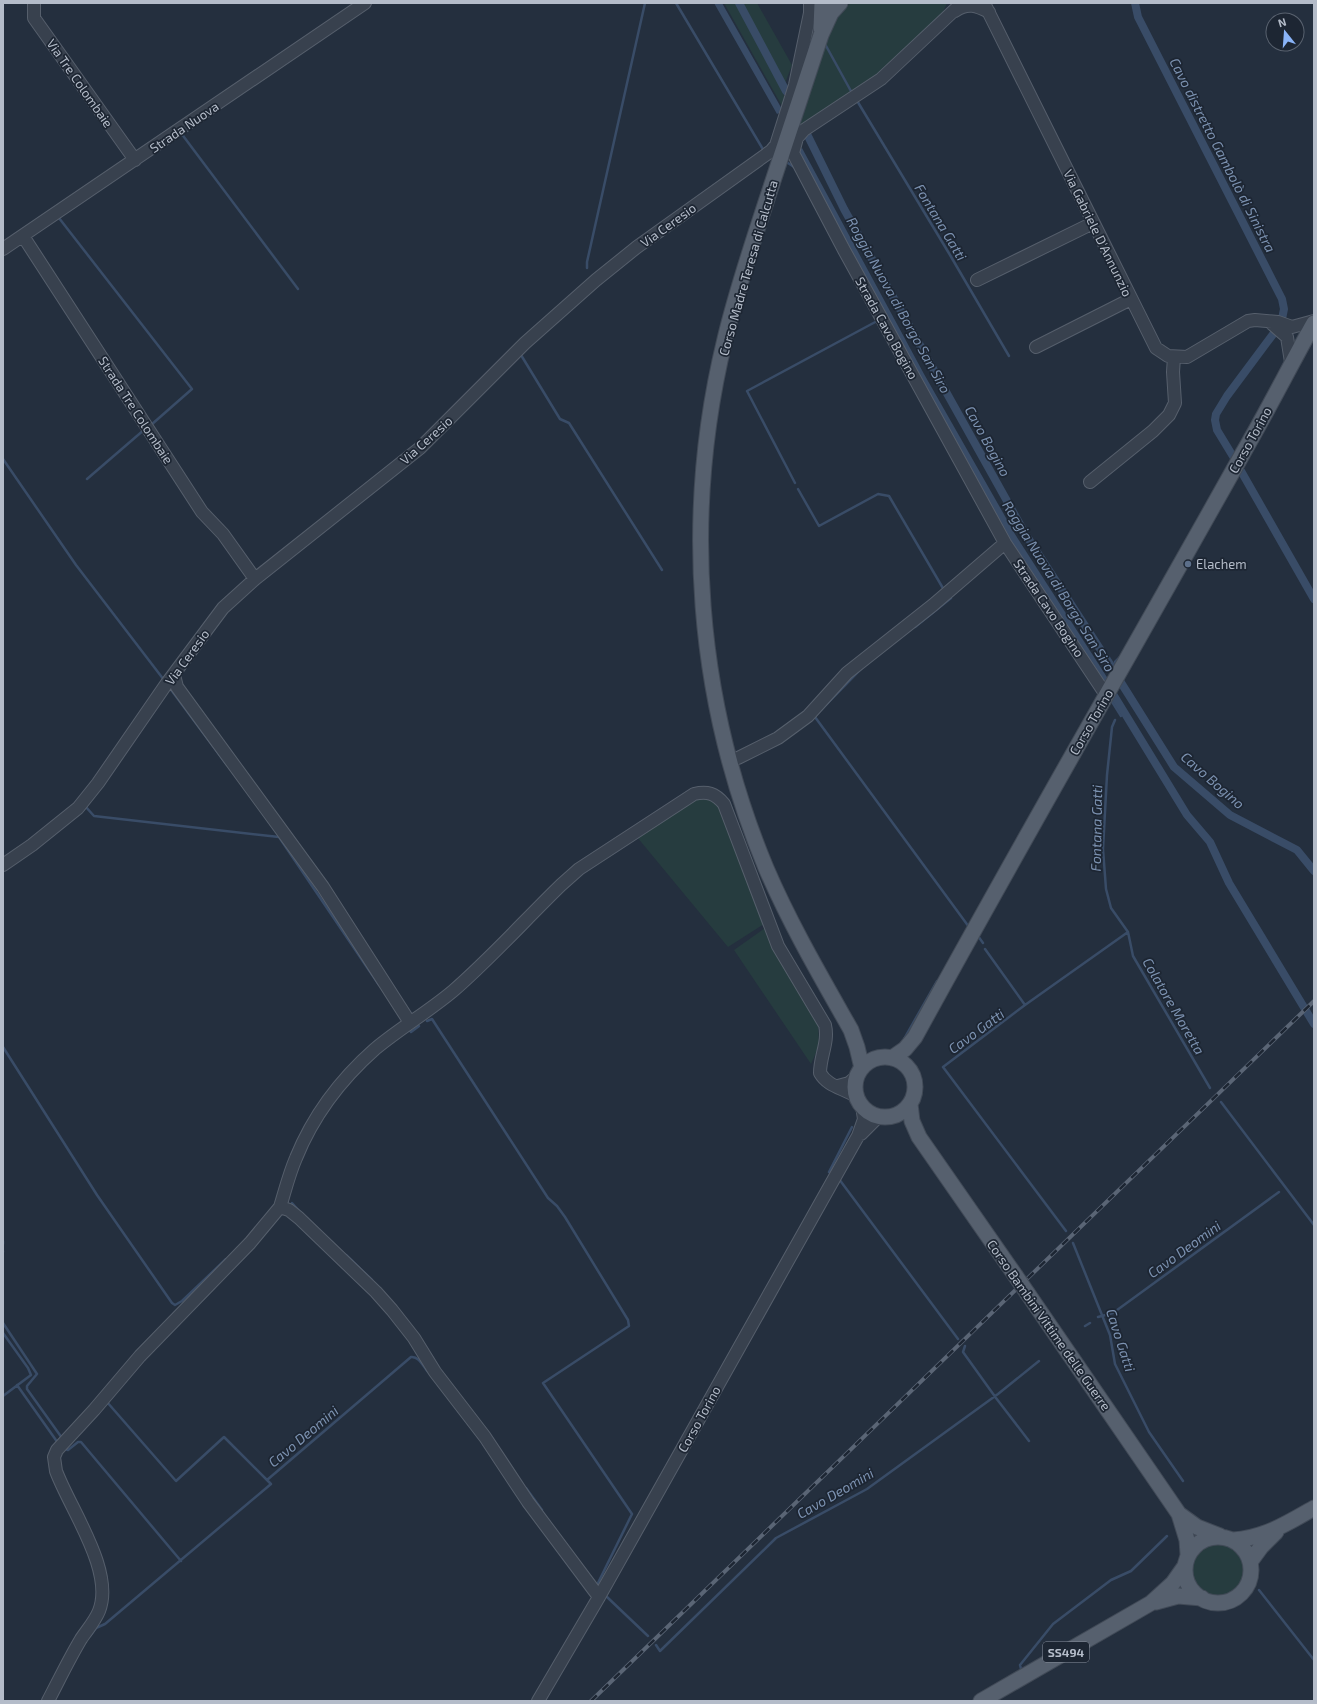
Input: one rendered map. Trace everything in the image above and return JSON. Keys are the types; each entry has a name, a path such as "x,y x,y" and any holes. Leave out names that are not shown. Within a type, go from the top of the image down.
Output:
{"main road":[{"name":"Corso Madre Teresa di Calcutta","path":"821,35 822,3"},
{"name":"Corso Madre Teresa di Calcutta","path":"840,3 831,13 821,35 751,248 724,339 710,413 704,455 701,498 700,552 702,609 707,650 713,690 731,767 766,868 788,917 851,1030"},
{"name":"Corso Torino","path":"887,1058 905,1049 914,1037 1009,866 1244,452 1291,362 1314,322"},
{"path":"851,1030 866,1046 887,1058 903,1063 910,1071 915,1088 910,1104 912,1121 919,1137"},
{"path":"851,1030 858,1047 859,1072 855,1087 859,1102 870,1113 884,1116 904,1125 919,1137"},
{"name":"Corso Torino","path":"910,1071 910,1053 914,1037"},
{"path":"859,1072 871,1061 887,1058"},
{"path":"884,1116 901,1112 910,1104"},
{"name":"Corso Bambini Vittime delle Guerre","path":"919,1137 1179,1514 1187,1540 1187,1560"},
{"path":"1227,1539 1244,1549 1250,1562 1249,1580 1243,1590 1233,1599 1214,1602 1197,1595 1186,1579 1187,1560 1197,1544 1202,1540 1213,1537 1227,1539 1256,1537 1283,1526 1314,1508"},
{"name":"Corso Bambini Vittime delle Guerre","path":"1179,1514 1197,1527 1227,1539"},
{"path":"1250,1562 1261,1546 1283,1526"},
{"name":"SS494","path":"981,1701 1151,1603 1173,1584 1187,1560"},
{"name":"SS494","path":"1151,1603 1178,1596 1202,1598"}],"street":[{"name":"Via Tre Colombaie","path":"34,3 34,18 135,160"},
{"name":"Strada Nuova","path":"3,249 179,131 365,3"},
{"name":"Via Ceresio","path":"3,865 32,846 78,808 98,783 223,608 255,579 420,448 525,343 596,280 637,247 771,151 776,145 795,85 810,13 810,3"},
{"name":"Strada Cavo Bogino","path":"962,3 952,8 881,79 804,130 797,138 793,152 859,277 1005,543 1109,691"},
{"path":"952,8 970,5 987,6"},
{"name":"Via Gabriele D'Annunzio","path":"987,6 1156,348 1168,356 1174,357"},
{"path":"977,280 1093,223"},
{"name":"Strada Tre Colombaie","path":"23,236 202,512 223,534 255,579"},
{"path":"1036,347 1131,299"},
{"path":"1090,482 1153,431 1169,415 1176,403 1173,372 1174,357 1187,357 1248,322 1255,320 1271,323 1303,341"},
{"path":"1289,332 1314,322"},
{"path":"1289,332 1291,362"},
{"path":"738,758 778,738 808,716 847,674 933,605 1005,543"},
{"path":"174,675 177,687 324,887 410,1021"},
{"path":"48,1701 81,1640 99,1611 103,1592 101,1573 92,1547 56,1471 54,1458 57,1450 94,1410 140,1356 250,1243 280,1207 295,1159 309,1130 333,1093 375,1050 410,1021 422,1014 452,991 579,869 694,794 710,793 718,796 724,804 732,822 778,946 822,1018 827,1032 825,1047 821,1058 820,1073 828,1083 838,1086 859,1102"},
{"path":"838,1086 849,1083 859,1072"},
{"name":"Corso Torino","path":"538,1701 599,1596 858,1136 864,1119 859,1102"},
{"name":"Corso Torino","path":"858,1136 884,1116"},
{"path":"280,1207 289,1210 299,1218 371,1287 392,1310 414,1338 435,1372 485,1437 528,1502 599,1596"}],"green space":[{"path":"724,3 757,3 792,65 782,91 786,100 782,106"},
{"path":"851,3 947,3 943,12 876,76 799,128 833,23 845,7"},
{"path":"706,795 719,804 764,924 728,947 637,837 693,798"},
{"path":"765,928 818,1020 819,1046 811,1064 734,950"},
{"path":"1212,1542 1222,1542 1232,1546 1240,1554 1244,1564 1244,1574 1240,1584 1232,1592 1222,1596 1212,1596 1202,1592 1194,1584 1190,1574 1190,1564 1194,1554 1202,1546"}],"water":[{"path":"714,3 722,3 783,111 777,114"},
{"path":"802,148 924,374 1014,532 1007,536 797,152"}],"waterway":[{"path":"587,268 587,262 645,3"},
{"path":"676,3 764,151"},
{"name":"Cavo Bogino","path":"739,3 786,91"},
{"name":"Cavo distretto Gambolò di Sinistra","path":"1135,3 1138,17 1282,299 1284,309 1282,319"},
{"name":"Fontana Gatti","path":"825,44 852,93"},
{"name":"Fontana Gatti","path":"856,99 1009,356"},
{"name":"Cavo Bogino","path":"806,132 844,209 1026,535 1115,672"},
{"path":"181,133 298,289"},
{"path":"788,163 794,167"},
{"path":"59,218 192,389 151,425"},
{"path":"795,483 747,391 879,320"},
{"name":"Cavo distretto Gambolò di Sinistra","path":"1234,458 1217,430 1215,420 1216,414 1227,396 1274,333"},
{"path":"522,353 521,355 560,419 569,423 662,570"},
{"path":"87,479 145,429"},
{"path":"3,459 76,565 164,680"},
{"name":"Cavo distretto Gambolò di Sinistra","path":"1241,471 1314,599"},
{"path":"798,489 819,526 878,494 889,496 944,590"},
{"name":"Roggia Nuova di Borgo San Siro","path":"1005,526 1113,694 1187,815 1210,842 1229,883 1314,1024"},
{"path":"915,627 951,598 949,596"},
{"name":"Fontana Gatti","path":"1117,666 1115,662 1120,657"},
{"path":"821,710 861,669"},
{"name":"Cavo Bogino","path":"1120,681 1174,767 1230,815 1297,850 1314,871"},
{"path":"169,687 227,765"},
{"name":"Fontana Gatti","path":"1111,700 1121,716"},
{"path":"816,715 815,717 969,927"},
{"name":"Fontana Gatti","path":"1115,720 1112,727 1107,775 1103,849 1106,889 1111,908 1128,932 1133,956 1210,1088"},
{"path":"85,806 94,816 279,837"},
{"path":"279,837 379,985"},
{"name":"Cavo Gatti","path":"1066,1231 943,1067 1025,1005 1128,932"},
{"path":"978,936 983,943"},
{"path":"985,949 1025,1005"},
{"path":"904,1039 937,981"},
{"path":"427,1021 432,1019 548,1198 557,1206 565,1217 628,1320 629,1326 543,1383 632,1514 596,1587"},
{"path":"409,1029 411,1032 419,1026"},
{"path":"3,1047 97,1195 172,1303 175,1305 182,1301 226,1259"},
{"name":"Colatore Moretta","path":"1221,1102 1314,1225"},
{"path":"833,1173 829,1172 852,1127"},
{"path":"839,1179 958,1339"},
{"name":"Cavo Deomini","path":"1098,1317 1113,1313 1279,1192"},
{"path":"292,1203 301,1213"},
{"name":"Cavo Gatti","path":"1073,1243 1110,1335 1115,1364 1149,1432 1183,1481"},
{"path":"346,1255 372,1280"},
{"path":"3,1323 37,1374 27,1386 27,1389 62,1438"},
{"name":"Cavo Deomini","path":"1085,1326 1090,1323"},
{"path":"3,1333 28,1368 31,1375 3,1396"},
{"name":"Cavo Deomini","path":"965,1346 963,1352 1029,1441"},
{"name":"Cavo Deomini","path":"267,1480 411,1357 419,1360 428,1372"},
{"name":"Cavo Deomini","path":"656,1645 660,1651 776,1538 867,1489 998,1394 1039,1361"},
{"path":"17,1385 58,1443"},
{"name":"Cavo Deomini","path":"90,1636 96,1628 105,1624 271,1484 224,1437 176,1481 107,1402"},
{"path":"63,1448 68,1450 78,1442 81,1442 181,1561"},
{"name":"Cavo Deomini","path":"526,1488 542,1510"},
{"name":"Cavo Gatti","path":"1021,1669 1020,1665 1053,1624 1111,1580 1131,1571 1167,1536"},
{"path":"1259,1590 1314,1660"},
{"name":"Cavo Deomini","path":"607,1597 648,1636"}],"railway":[{"path":"591,1701 1314,1001"}],"place":[{"name":"Elachem","path":"1188,564"}]}
